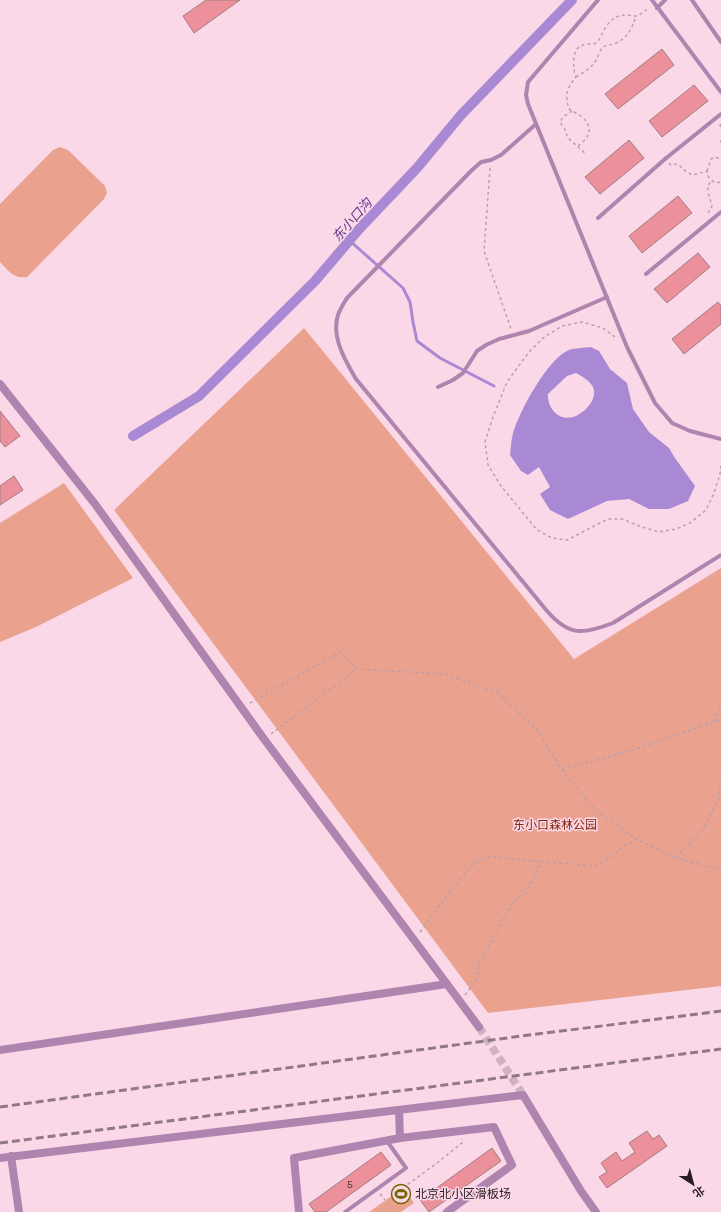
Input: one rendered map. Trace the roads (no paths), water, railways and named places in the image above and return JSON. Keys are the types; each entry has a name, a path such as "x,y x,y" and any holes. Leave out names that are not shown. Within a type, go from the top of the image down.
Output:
{"street":[{"path":"0,384 95,504 264,739 480,1027"},
{"path":"0,1050 447,984"},
{"path":"0,1158 523,1095 581,1191 596,1212"},
{"path":"399,1110 400,1138"},
{"path":"299,1212 294,1158 400,1138 494,1127 512,1165 447,1212"},
{"path":"11,1156 19,1212"}],"lane":[{"path":"598,0 528,82 526,95 528,104 627,347 655,403 672,423 690,431 721,439"},
{"path":"652,0 720,89"},
{"path":"657,8 666,0"},
{"path":"692,0 721,42"},
{"path":"598,218 665,159 721,114"},
{"path":"536,124 501,155 491,160 481,162 472,170 347,298 338,315 336,332 340,349 346,363 356,379 557,622 568,629 582,631 598,629 613,623 721,555"},
{"path":"646,274 721,212"},
{"path":"438,387 463,374 477,351 486,345 500,339 529,331 607,297"},
{"path":"345,1212 406,1168 387,1141"}],"waterway":[{"name":"东小口沟","path":"133,436 199,396 315,281 361,227 417,168 461,115 572,0"},
{"path":"350,241 403,288 410,302 417,341 440,358 494,386"}],"tunnel":[{"path":"479,1027 523,1095"}],"railway":[{"path":"0,1107 514,1037 721,1011"},
{"path":"0,1143 721,1049"}],"place":[{"name":"北京北小区滑板场","path":"401,1194"}],"park label":[{"name":"东小口森林公园","path":"555,825"}]}
